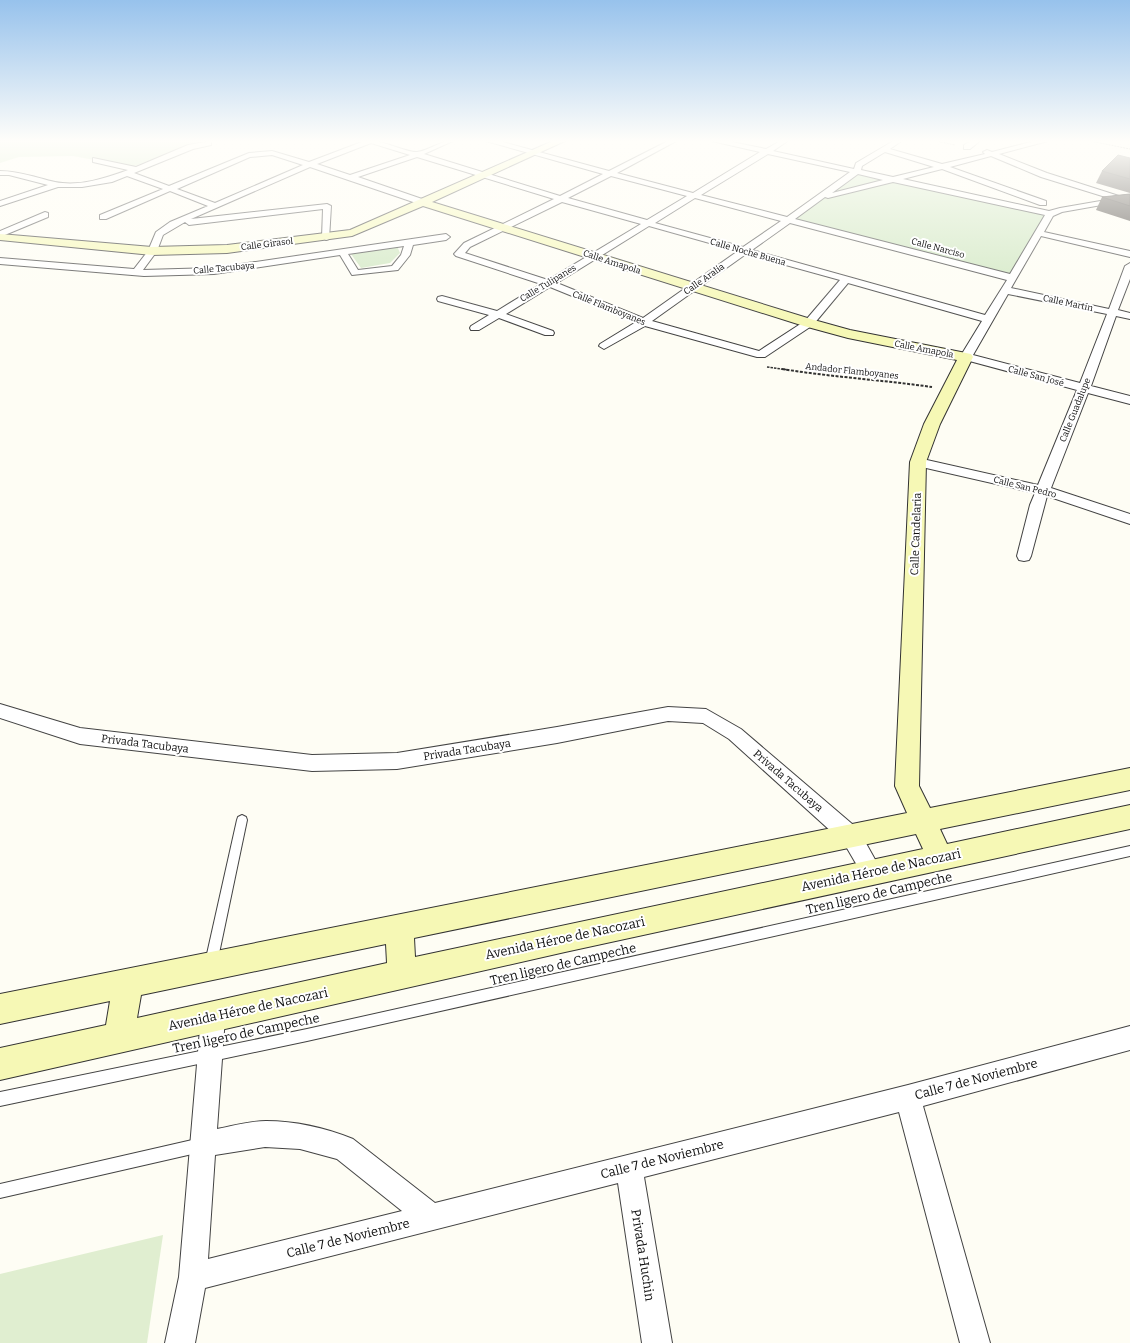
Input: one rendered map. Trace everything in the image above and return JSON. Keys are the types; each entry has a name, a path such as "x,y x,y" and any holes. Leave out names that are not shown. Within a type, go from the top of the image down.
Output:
{"street":[{"path":"103,217 137,203"},
{"path":"207,203 214,205"},
{"path":"137,272 152,251 160,234 173,224 219,203"},
{"name":"Calle Girasol","path":"2,238 152,251 227,249 352,233 420,203"},
{"name":"Calle Amapola","path":"424,203 692,288 809,323 848,334 966,357"},
{"path":"502,227 553,203"},
{"name":"Calle Noche Buena","path":"574,203 988,319"},
{"name":"Calle Tulipanes","path":"475,328 681,203"},
{"name":"Calle Narciso","path":"721,203 1012,278"},
{"name":"Calle Aralia","path":"604,346 644,322 813,203"},
{"path":"999,203 1050,214 1060,210 1100,203"},
{"path":"1040,203 1060,210"},
{"path":"173,224 327,206 326,237"},
{"name":"Calle Candelaria","path":"940,858 922,822 907,786 918,462 932,424 966,357 1050,214"},
{"path":"2,238 45,215"},
{"name":"Calle Flamboyanes","path":"502,227 467,245 459,254 549,283 644,322 762,355"},
{"path":"1038,233 1130,254"},
{"name":"Calle Tacubaya","path":"0,261 137,272 214,271 446,237"},
{"path":"343,253 355,274 362,274 395,268 405,255 409,243"},
{"name":"Calle Guadalupe","path":"1024,556 1042,490 1084,388 1130,266"},
{"path":"762,355 809,323 846,279"},
{"name":"Calle Martín","path":"1005,290 1130,316"},
{"path":"442,299 498,314 549,333"},
{"name":"Calle San José","path":"966,357 1130,400"},
{"name":"Calle San Pedro","path":"918,462 1042,490 1130,519"},
{"name":"Privada Tacubaya","path":"0,711 80,736 312,763 397,761 557,735 668,714 706,716 735,734 851,836 872,872"},
{"path":"0,1009 1130,779"},
{"name":"Avenida Héroe de Nacozari","path":"0,1064 565,938 1130,817"},
{"path":"399,928 402,975"},
{"path":"119,1037 128,983"},
{"path":"180,1343 193,1277 213,1017"},
{"name":"Calle 7 de Noviembre","path":"193,1277 908,1097 1130,1038"},
{"path":"908,1097 975,1343"},
{"path":"204,1144 265,1134 300,1136 344,1148 431,1217"},
{"name":"Privada Huchin","path":"630,1167 657,1343"}],"lane":[{"path":"210,966 242,820"},
{"name":"Tren ligero de Campeche","path":"0,1099 307,1036 1130,850"},
{"path":"0,1191 204,1144"}],"path":[{"name":"Andador Flamboyanes","path":"762,355 768,368 833,377 885,380 949,390"}],"green space":[{"path":"813,203 999,203 1050,214 1012,278 787,221"},
{"path":"397,246 400,253 390,263 361,268 351,254"},
{"path":"163,1235 147,1343 0,1343 0,1274"}],"building":[{"path":"1120,203 1130,203 1130,206"}]}
